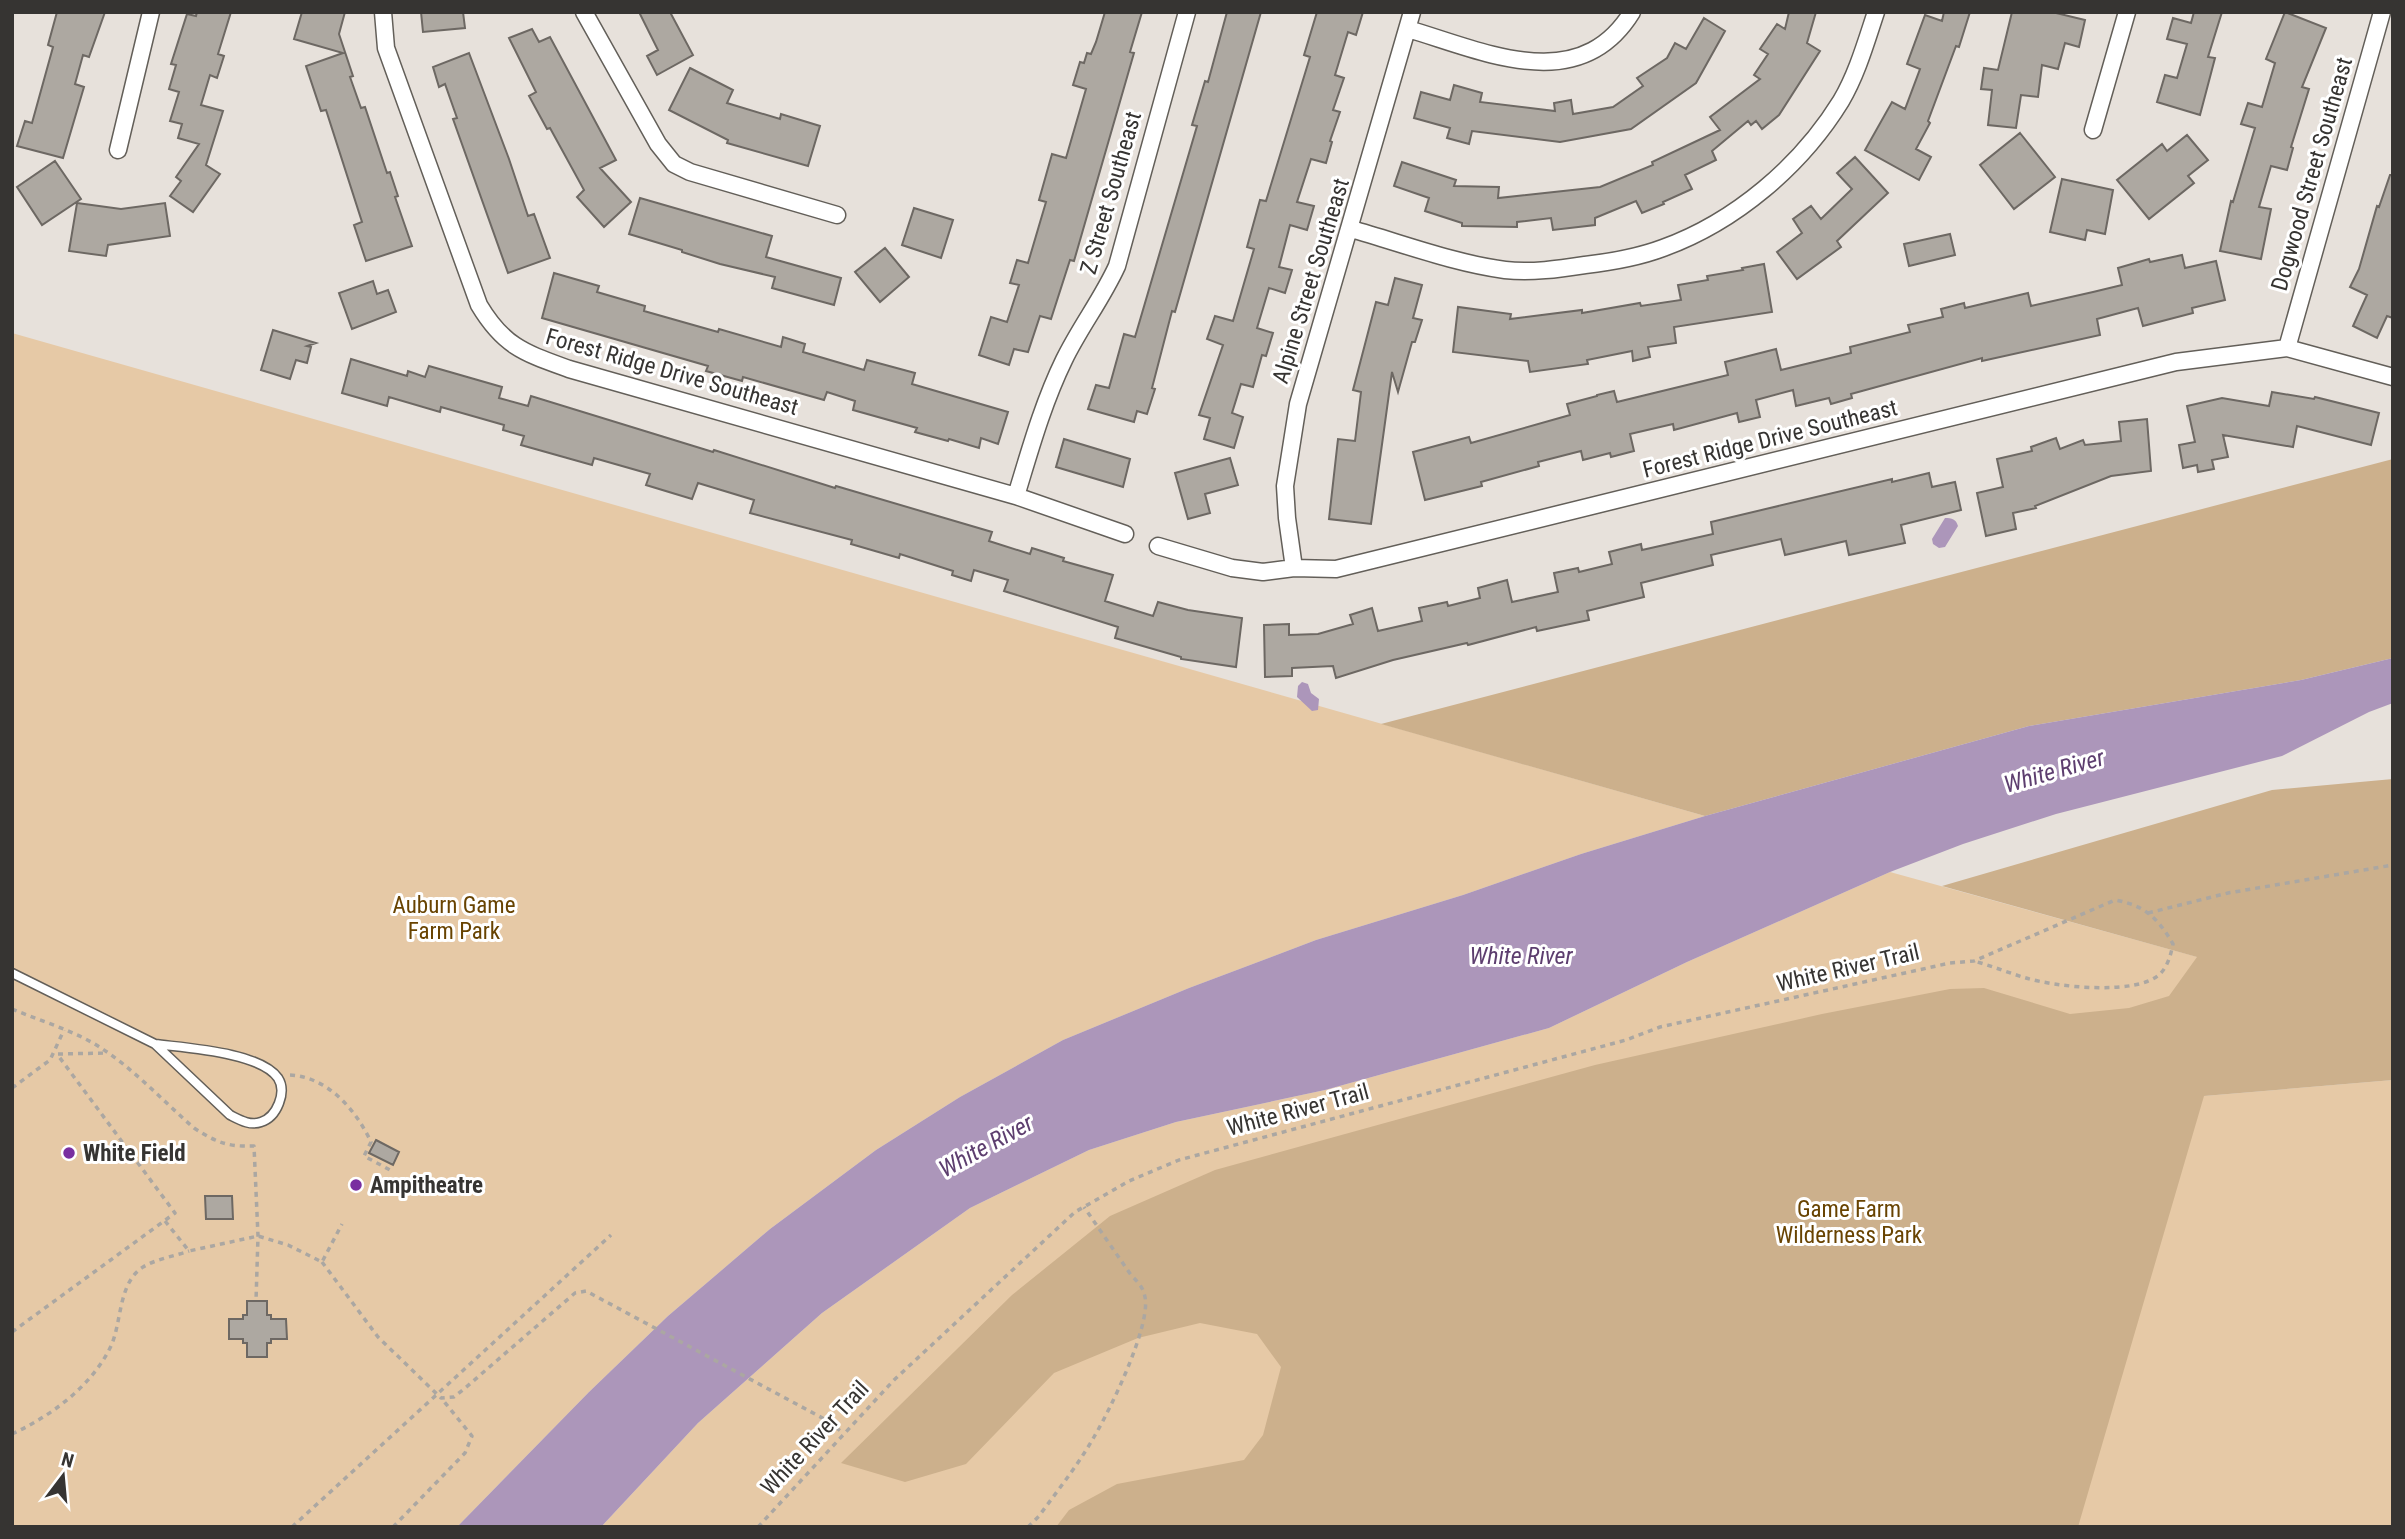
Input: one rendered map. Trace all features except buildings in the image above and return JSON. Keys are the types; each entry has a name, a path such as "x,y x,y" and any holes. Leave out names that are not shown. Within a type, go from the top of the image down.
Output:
{"street":[{"path":"118,150 151,12"},
{"name":"Forest Ridge Drive Southeast","path":"383,12 386,48 479,305 501,336 520,350 569,369 1016,496 1125,534"},
{"path":"584,12 658,144 674,164 690,172 837,215"},
{"name":"Z Street Southeast","path":"1016,496 1053,384 1065,357 1106,291 1117,267 1187,12"},
{"name":"Alpine Street Southeast","path":"1294,568 1285,486 1298,404 1412,12"},
{"path":"1408,29 1520,61 1548,63 1593,51 1611,39 1632,12"},
{"path":"1351,229 1476,265 1508,270 1561,269 1663,249 1712,225 1754,198 1787,168 1820,132 1842,100 1860,61 1876,12"},
{"path":"2093,130 2127,12"},
{"name":"Dogwood Street Southeast","path":"2287,348 2382,12"},
{"name":"Forest Ridge Drive Southeast","path":"1158,546 1232,568 1263,572 1294,568 1336,569 2176,362 2287,348 2393,377"}],"lane":[{"path":"12,974 155,1044 230,1115 245,1123 260,1123 271,1116 278,1105 282,1091 278,1077 251,1060 234,1055 155,1044"}],"path":[{"path":"2147,913 2228,893 2393,865"},
{"name":"White River Trail","path":"758,1527 894,1380 1075,1212 1129,1181 1179,1160 1626,1040 1660,1027 1950,963 1974,961 2115,900 2135,903 2162,924 2173,944 2169,959 2160,974 2144,984 2113,987 2061,984 2027,978 1974,961"},
{"path":"12,1009 78,1035 107,1053 194,1128 232,1147 254,1146 258,1236 256,1301"},
{"path":"12,1088 50,1060 64,1030"},
{"path":"55,1054 107,1053"},
{"path":"12,1332 175,1213 55,1054"},
{"path":"278,1077 287,1075 307,1078 339,1096 362,1122 371,1142 364,1156 390,1170"},
{"path":"1028,1527 1039,1516 1095,1434 1134,1352 1146,1310 1141,1284 1131,1275 1084,1207"},
{"path":"164,1220 189,1251"},
{"path":"322,1262 342,1224"},
{"path":"292,1527 611,1235"},
{"path":"12,1434 37,1423 63,1403 99,1367 112,1344 132,1278 143,1267 189,1251 258,1236 288,1245 322,1262 378,1337 441,1398 472,1436 465,1453 393,1527"},
{"path":"441,1398 454,1397 575,1293 586,1291 828,1421 843,1433"},
{"path":"965,1527 988,1527"}],"green space":[{"name":"Auburn Game Farm Park","path":"12,333 1705,816 1316,940 1063,1040 960,1097 876,1150 770,1229 668,1316 589,1392 457,1527 12,1527"},
{"path":"2393,459 2393,658 2301,680 2029,726 1705,816 1381,724"},
{"name":"Game Farm Wilderness Park","path":"2393,779 2393,1080 2204,1096 2078,1527 1056,1527 1069,1510 1117,1484 1244,1460 1263,1435 1281,1367 1257,1334 1200,1323 1138,1338 1054,1373 966,1464 905,1482 841,1463 1012,1295 1110,1216 1215,1170 1595,1065 1822,1014 1950,989 1984,988 2070,1014 2129,1008 2169,996 2197,957 1942,886 2272,790"},
{"name":"Game Farm Wilderness Park","path":"1890,872 2241,969 2204,1096 2393,1080 2393,1527 601,1527 698,1423 822,1313 970,1208 1089,1150 1176,1122 1325,1090 1549,1028 1687,962"}],"water":[{"path":"1945,518 1953,519 1958,526 1945,547 1939,548 1933,544 1932,539"},
{"name":"White River","path":"2393,658 2393,703 2369,712 2282,756 2056,814 1963,844 1890,872 1687,962 1549,1028 1325,1090 1176,1122 1089,1150 970,1208 822,1313 698,1423 601,1527 457,1527 589,1392 668,1316 770,1229 876,1150 960,1097 1063,1040 1316,940 1705,816 2029,726 2301,680"},
{"path":"1302,682 1308,684 1311,693 1319,699 1318,710 1312,711 1297,697 1298,686"}],"place":[{"name":"White Field","path":"69,1153"},
{"name":"Ampitheatre","path":"356,1185"}]}
